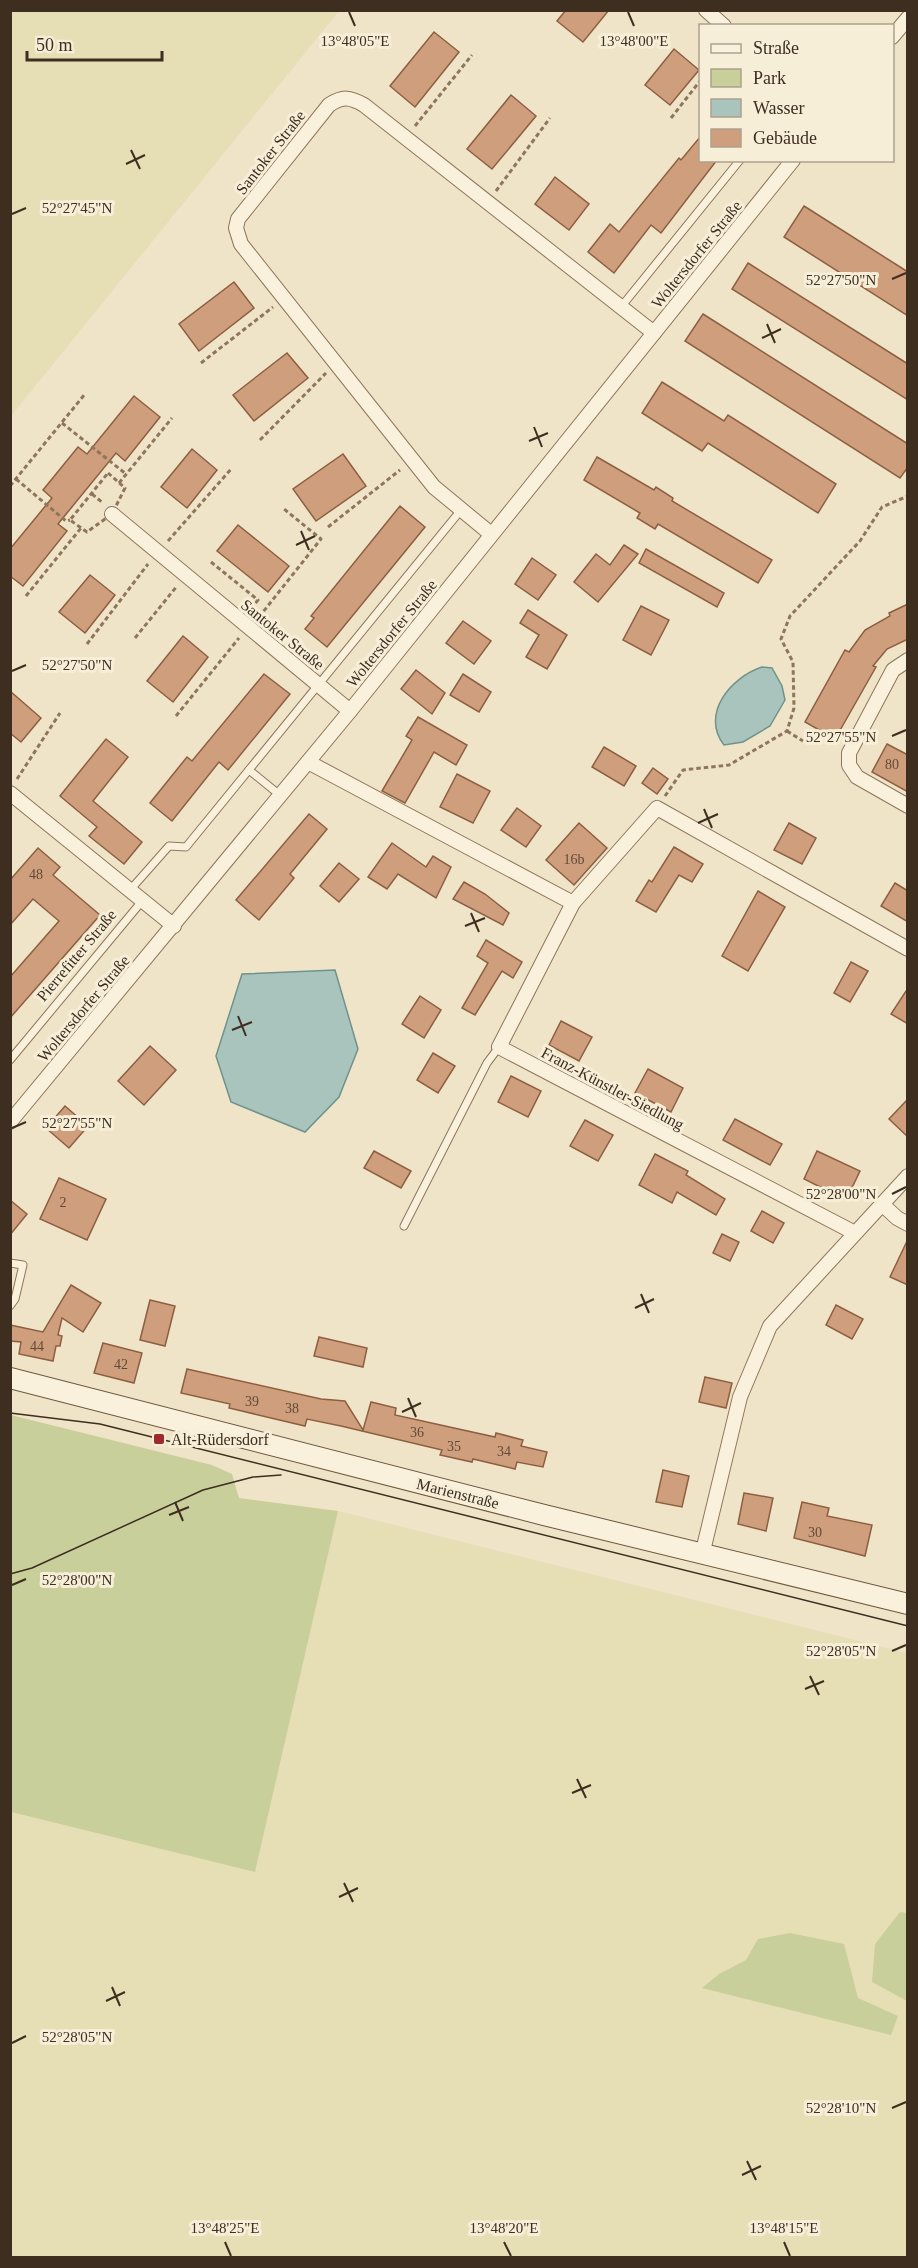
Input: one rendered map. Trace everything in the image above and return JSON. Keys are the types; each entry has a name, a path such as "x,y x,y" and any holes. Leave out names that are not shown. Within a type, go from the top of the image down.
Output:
{"street":[{"path":"706,10 722,24"},
{"path":"894,35 908,18"},
{"name":"Santoker Straße","path":"491,534 434,487 242,244 236,228 238,219 329,105 342,97 351,98 364,105 654,333"},
{"name":"Woltersdorfer Straße","path":"10,1122 281,796 791,162"},
{"name":"Santoker Straße","path":"112,514 350,711"},
{"path":"908,660 893,670 849,753 849,765 857,777 908,806"},
{"path":"308,762 573,903"},
{"path":"10,793 174,926"},
{"path":"499,1047 573,903 657,807 908,949"},
{"name":"Franz-Künstler-Siedlung","path":"499,1047 855,1233"},
{"path":"702,1555 740,1397 770,1326 908,1176"},
{"path":"883,1205 897,1218 908,1224"},
{"name":"Marienstraße","path":"10,1378 702,1555 908,1604"}],"lane":[{"path":"621,307 738,162"},
{"path":"131,889 169,846 186,847 461,510"},
{"path":"249,770 281,796"},
{"name":"Pierrefitter Straße","path":"10,1060 143,900"},
{"path":"404,1226 487,1063 499,1047"},
{"path":"10,1263 23,1265 15,1299 10,1306"}],"path":[{"path":"406,138 472,55"},
{"path":"671,118 699,82"},
{"path":"487,202 550,118"},
{"path":"201,363 284,298"},
{"path":"260,440 336,363"},
{"path":"10,486 85,394"},
{"path":"119,483 172,418"},
{"path":"62,423 126,474"},
{"path":"328,527 413,461"},
{"path":"16,479 66,521 70,520"},
{"path":"657,807 683,770 729,765 787,731 794,708 793,662 782,639 790,616 860,541 882,507 908,496"},
{"path":"176,716 247,625 321,539 284,509"},
{"path":"26,596 81,528"},
{"path":"211,562 258,600 247,625"},
{"path":"135,638 186,575"},
{"path":"17,779 60,713"},
{"path":"787,731 803,741"}],"shaded area":[{"path":"10,11 339,11 11,416"},
{"path":"338,1511 907,1653 907,2257 11,2258 11,1812 255,1872"}],"green space":[{"path":"11,1415 212,1465 232,1474 239,1498 338,1511 255,1872 11,1812"},
{"path":"900,1912 907,1913 907,2001 872,1982 875,1944"},
{"path":"790,1933 844,1944 858,1998 898,2016 891,2035 702,1988 719,1974 746,1960 758,1939"}],"water":[{"path":"762,667 772,668 782,686 785,700 770,726 743,742 724,745 717,733 715,721 722,698 740,679"},
{"path":"335,970 358,1049 339,1097 305,1132 231,1102 216,1056 242,974"}],"building":[{"path":"566,10 609,10 583,42 557,21"},
{"path":"434,32 459,52 415,107 390,86"},
{"path":"674,49 699,70 670,105 645,85"},
{"path":"511,95 536,116 492,169 467,149"},
{"path":"699,138 699,162 715,162 661,233 651,225 614,273 588,252 610,224 619,232 679,158 681,160"},
{"path":"555,177 589,204 569,230 535,204"},
{"path":"804,206 908,272 908,316 784,237"},
{"path":"748,263 908,364 908,400 732,289"},
{"path":"234,282 254,308 199,351 179,324"},
{"path":"703,314 908,444 908,467 900,478 685,341"},
{"path":"287,353 308,378 254,421 233,395"},
{"path":"662,382 724,421 728,415 836,484 818,513 708,443 702,451 642,413"},
{"path":"134,396 160,417 125,461 116,453 58,524 67,531 23,586 10,576 10,549 52,498 43,490 78,447 87,454"},
{"path":"192,449 217,470 187,508 161,487"},
{"path":"343,454 366,486 316,521 293,489"},
{"path":"597,457 654,490 656,487 673,498 672,501 772,560 758,583 658,524 655,529 637,518 640,513 584,480"},
{"path":"400,506 425,527 327,647 305,629 314,618 311,616"},
{"path":"238,525 289,566 268,592 217,551"},
{"path":"624,545 638,554 598,602 574,582 596,554 610,565"},
{"path":"646,549 724,593 717,607 639,563"},
{"path":"532,558 556,575 538,600 515,584"},
{"path":"90,575 115,595 85,633 59,612"},
{"path":"908,604 908,639 887,649 873,666 876,667 835,739 805,722 845,650 849,652 865,630 890,616 889,613"},
{"path":"641,606 669,620 651,655 623,640"},
{"path":"528,610 567,635 547,669 526,657 539,635 520,623"},
{"path":"463,621 491,641 474,664 446,643"},
{"path":"183,636 208,657 173,702 147,681"},
{"path":"416,670 445,693 432,714 401,689"},
{"path":"264,674 290,694 228,770 219,762 172,821 150,803 187,757 192,761"},
{"path":"463,674 491,692 479,712 450,695"},
{"path":"10,691 41,718 21,742 10,733"},
{"path":"418,717 467,745 456,765 434,752 405,803 382,791 412,740 406,736"},
{"path":"106,739 128,757 93,801 142,842 124,864 89,836 97,827 60,796"},
{"path":"887,744 908,755 908,792 872,772"},
{"path":"604,747 636,766 624,786 592,767"},
{"path":"653,768 668,779 657,794 642,783"},
{"path":"457,774 490,791 473,823 440,807"},
{"path":"517,808 541,826 526,847 501,830"},
{"path":"309,814 327,829 290,874 294,878 259,920 236,900"},
{"path":"579,823 607,848 574,885 546,860"},
{"path":"789,823 816,838 802,864 774,850"},
{"path":"392,843 426,867 433,856 451,867 436,898 398,874 387,889 368,877"},
{"path":"674,847 703,864 692,882 679,875 656,912 636,901 649,880 652,882"},
{"path":"38,848 60,867 53,875 100,915 10,1018 10,977 59,921 33,899 10,925 10,880"},
{"path":"339,863 359,879 339,902 320,886"},
{"path":"464,882 485,894 509,913 503,925 453,899"},
{"path":"895,883 908,891 908,922 881,906"},
{"path":"758,891 785,907 748,971 722,956"},
{"path":"486,940 522,962 513,978 502,971 475,1015 462,1008 488,963 477,956"},
{"path":"851,962 868,971 850,1002 834,993"},
{"path":"908,988 908,1024 891,1014"},
{"path":"420,996 441,1010 424,1038 402,1024"},
{"path":"561,1021 592,1037 579,1061 549,1045"},
{"path":"150,1046 176,1070 144,1105 118,1081"},
{"path":"433,1053 455,1066 438,1093 417,1080"},
{"path":"648,1069 683,1088 671,1112 635,1093"},
{"path":"511,1076 541,1091 528,1117 498,1102"},
{"path":"908,1099 908,1137 889,1119"},
{"path":"65,1106 88,1126 69,1148 46,1128"},
{"path":"735,1119 782,1144 770,1165 723,1140"},
{"path":"585,1120 613,1135 598,1161 570,1146"},
{"path":"374,1151 411,1171 401,1188 364,1168"},
{"path":"817,1151 860,1171 846,1200 804,1179"},
{"path":"655,1154 688,1171 686,1175 725,1199 716,1215 677,1192 672,1203 639,1185"},
{"path":"59,1178 106,1199 87,1240 40,1219"},
{"path":"10,1200 27,1214 10,1235"},
{"path":"762,1211 784,1223 773,1243 751,1231"},
{"path":"722,1234 739,1242 730,1261 713,1253"},
{"path":"908,1239 908,1285 890,1277"},
{"path":"71,1285 101,1303 83,1332 62,1318 58,1335 62,1336 60,1346 56,1346 53,1361 19,1354 21,1342 10,1341 10,1325 43,1332"},
{"path":"150,1300 175,1306 165,1346 140,1340"},
{"path":"836,1305 863,1319 852,1339 826,1325"},
{"path":"319,1337 367,1348 363,1367 314,1356"},
{"path":"103,1343 142,1353 134,1383 94,1373"},
{"path":"187,1369 321,1399 345,1401 363,1430 371,1402 396,1408 395,1415 495,1437 496,1433 523,1440 521,1446 547,1452 543,1467 517,1462 515,1469 473,1459 472,1462 440,1455 442,1450 307,1419 305,1426 229,1408 230,1404 181,1393"},
{"path":"705,1377 732,1383 726,1408 699,1402"},
{"path":"663,1470 689,1476 682,1507 656,1502"},
{"path":"744,1493 773,1498 766,1531 738,1524"},
{"path":"802,1502 829,1508 827,1516 872,1525 865,1556 794,1538"}],"tram line":[{"path":"10,1413 100,1424 908,1626"},
{"path":"10,1574 32,1568 203,1490 253,1477 281,1475"}],"place":[{"name":"Alt-Rüdersdorf","path":"159,1439"}]}
